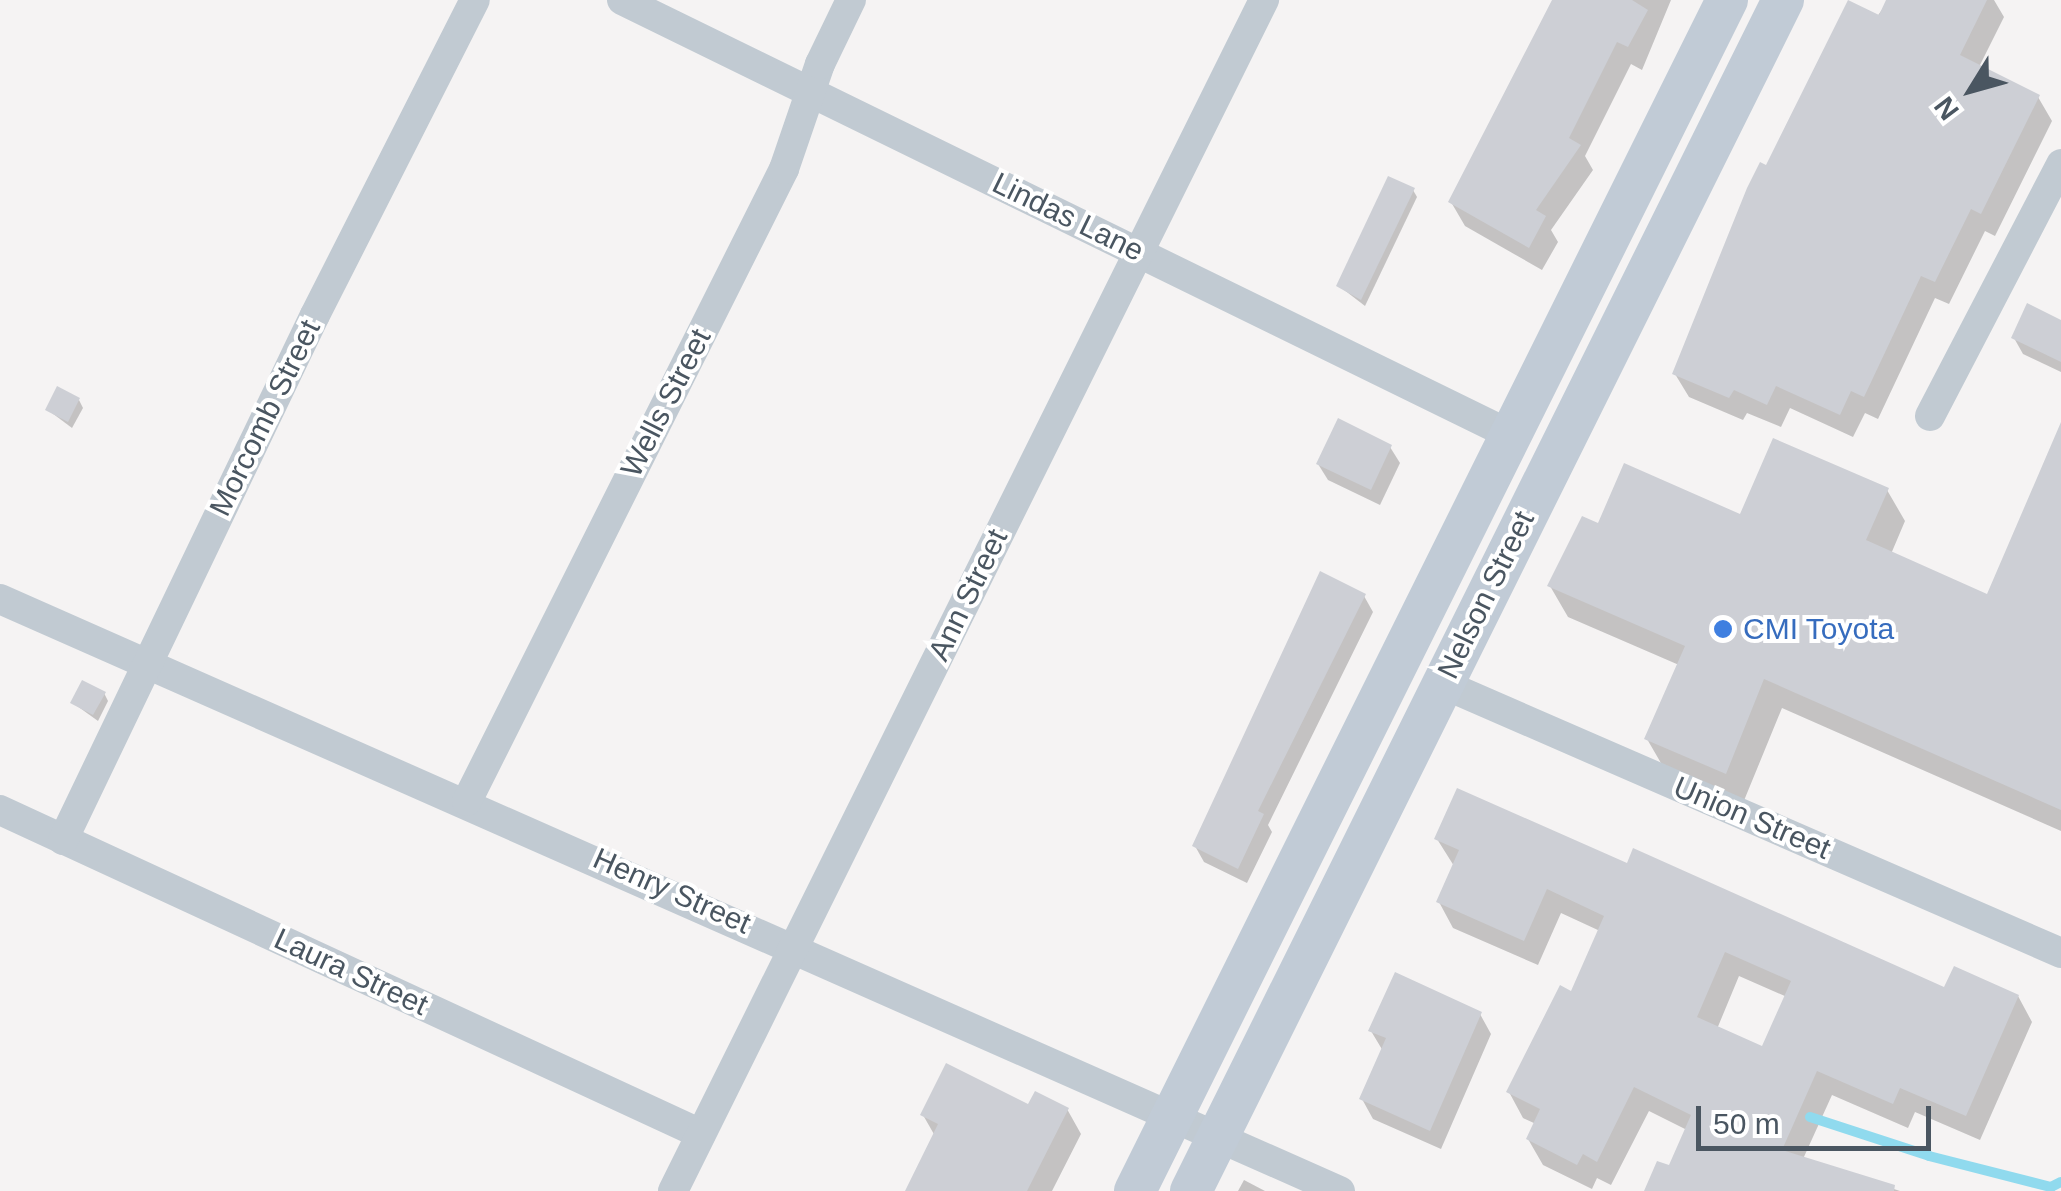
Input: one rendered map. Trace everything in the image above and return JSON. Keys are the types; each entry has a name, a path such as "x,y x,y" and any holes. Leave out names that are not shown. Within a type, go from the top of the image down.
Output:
{"main road":[{"name":"Nelson Street","path":"1135,1191 1727,0"},
{"name":"Nelson Street","path":"1191,1191 1784,0"},
{"path":"1398,665 1443,684"}],"street":[{"name":"Morcomb Street","path":"63,840 475,0"},
{"name":"Lindas Lane","path":"622,0 1513,436"},
{"name":"Wells Street","path":"466,801 784,169 810,94 851,0"},
{"name":"Ann Street","path":"673,1191 1264,0"},
{"path":"1930,416 2061,164"},
{"name":"Henry Street","path":"0,598 794,946 1340,1191"},
{"name":"Union Street","path":"1443,684 2061,952"},
{"name":"Laura Street","path":"0,810 701,1134"}],"building":[{"path":"1552,0 1632,0 1648,10 1628,47 1617,42 1569,138 1581,145 1536,210 1546,216 1529,248 1448,202"},
{"path":"1848,0 1879,15 1886,0 1987,0 1960,55 2040,95 1981,214 1971,209 1935,282 1921,276 1864,397 1851,391 1840,415 1776,386 1767,405 1734,390 1729,398 1672,374 1747,188 1760,162 1766,165"},
{"path":"1388,176 1415,188 1361,300 1336,286"},
{"path":"2027,303 2061,320 2061,362 2011,338"},
{"path":"57,386 80,398 68,422 45,410"},
{"path":"1338,418 1392,445 1371,490 1316,464"},
{"path":"2061,422 2061,810 1764,679 1726,774 1644,739 1685,646 1547,586 1582,516 1598,523 1624,463 1740,514 1773,438 1889,488 1866,540 1987,594"},
{"path":"1320,571 1366,594 1258,811 1264,814 1238,869 1192,846"},
{"path":"82,680 106,692 93,715 70,703"},
{"path":"1457,788 1627,863 1633,848 1944,987 1954,966 2019,995 1966,1116 1900,1088 1893,1104 1817,1071 1782,1150 1895,1185 1894,1191 1644,1191 1657,1161 1669,1165 1691,1115 1634,1087 1597,1162 1583,1154 1577,1165 1526,1139 1540,1109 1506,1092 1560,985 1571,991 1604,916 1547,889 1524,941 1436,902 1459,850 1434,839","holes":["1725,952 1791,981 1762,1046 1697,1017"]},
{"path":"1395,972 1482,1012 1430,1131 1359,1099 1386,1038 1368,1031"},
{"path":"946,1063 1028,1104 1035,1091 1069,1108 1027,1191 905,1191 938,1124 920,1115"}],"waterway":[{"path":"1810,1117 1929,1156 2051,1187 2061,1182"}],"place":[{"name":"CMI Toyota","path":"1723,629"}]}
